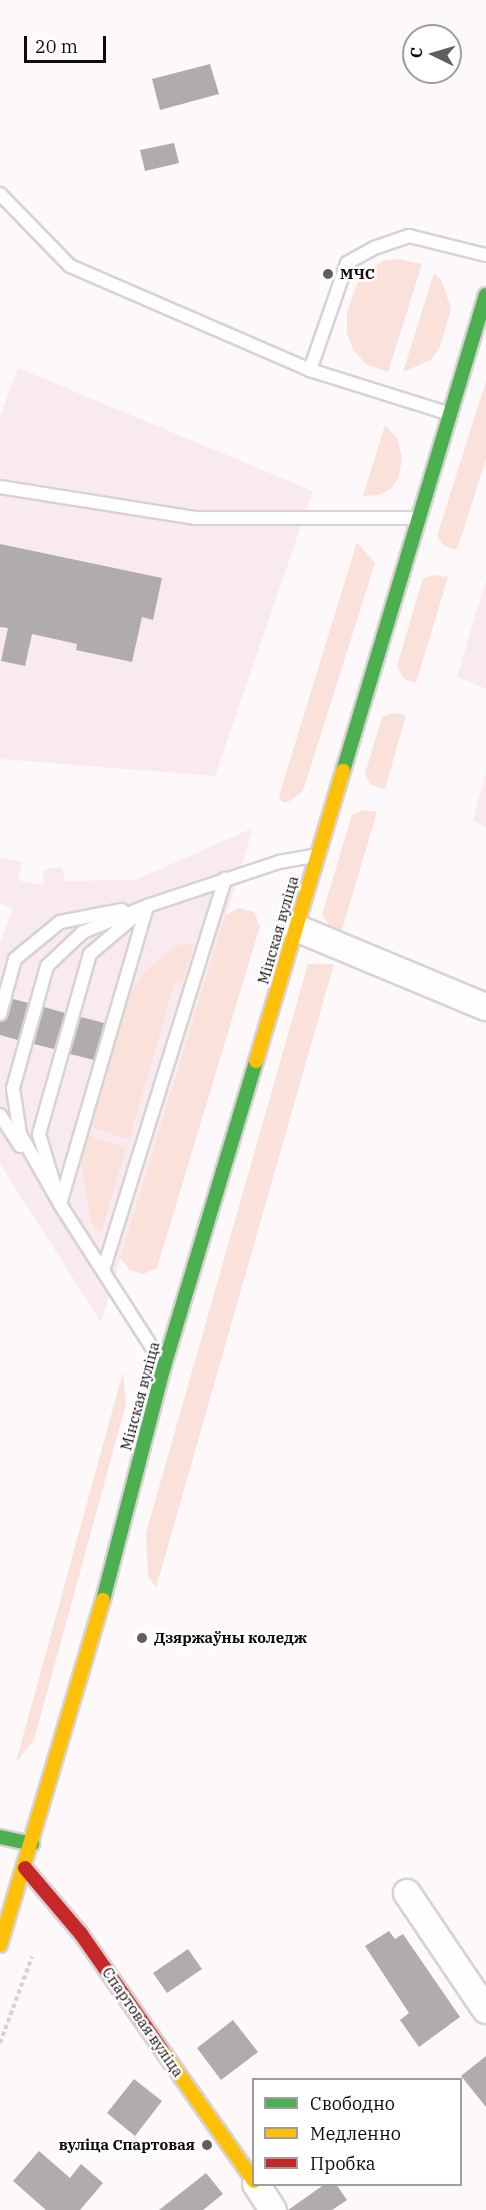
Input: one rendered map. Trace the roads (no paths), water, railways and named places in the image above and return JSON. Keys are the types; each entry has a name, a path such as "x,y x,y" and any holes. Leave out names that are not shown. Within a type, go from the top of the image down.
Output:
{"street":[{"name":"Мінская вуліца","path":"0,1945 96,1626 164,1366 417,518 486,295"},
{"path":"296,928 486,1007"},
{"path":"0,1837 32,1844"},
{"name":"Спартовая вуліца","path":"25,1868 81,1934 252,2179"},
{"path":"407,1893 486,2010"},
{"name":"Спартовая вуліца","path":"257,2186 273,2210"}],"lane":[{"path":"0,194 70,266 310,370 450,414"},
{"path":"310,370 347,263 374,248 409,236 486,255"},
{"path":"0,487 195,518 417,518"},
{"path":"60,1204 20,1134 13,1088 47,966 82,932 225,879 279,862 316,856"},
{"path":"103,1271 225,879"},
{"path":"0,1014 15,959 60,922 147,906"},
{"path":"60,1204 147,906"},
{"path":"60,1204 39,1134 90,954 147,906"},
{"path":"0,1115 164,1366"}],"place":[{"name":"МЧС","path":"328,274"},
{"name":"Дзяржаўны коледж","path":"142,1638"},
{"name":"вуліца Спартовая","path":"207,2145"}]}
